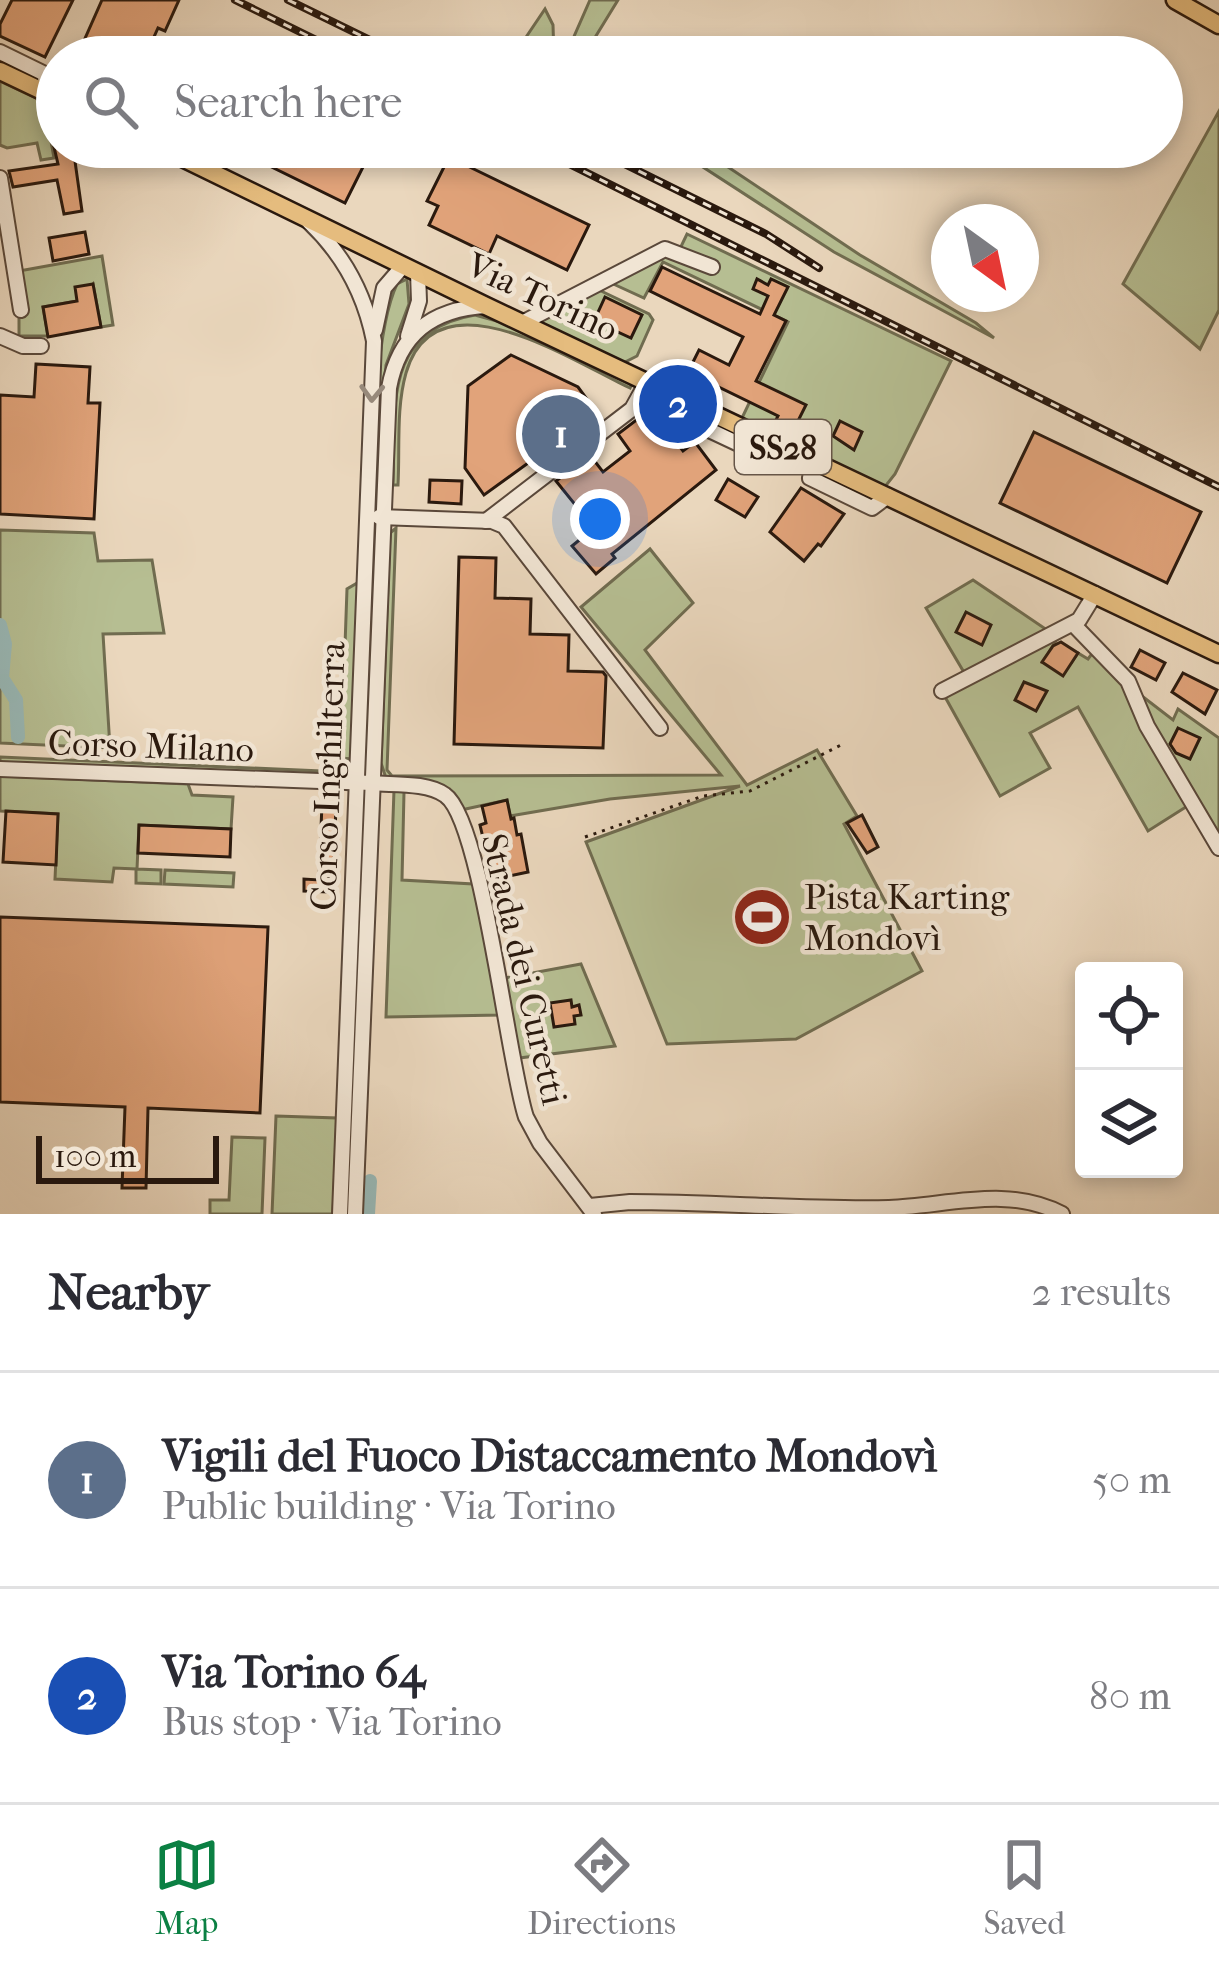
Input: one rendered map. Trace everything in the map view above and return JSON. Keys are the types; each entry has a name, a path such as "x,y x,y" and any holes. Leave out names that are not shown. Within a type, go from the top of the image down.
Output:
{"main road":[{"path":"1175,0 1219,25"},
{"path":"0,71 36,88"},
{"name":"Via Torino","path":"203,168 521,323 643,389 748,430 1219,654"}],"street":[{"path":"0,52 36,70"},
{"path":"0,178 21,310"},
{"name":"Corso Inghilterra","path":"300,215 340,258 365,307 374,341"},
{"path":"521,323 665,249 712,267"},
{"name":"Corso Inghilterra","path":"355,1214 360,903 375,517 374,341 384,288 411,270 418,302 389,388 375,517"},
{"path":"406,341 437,315 485,306"},
{"path":"0,336 23,346 41,346"},
{"path":"486,521 632,409 643,389"},
{"path":"375,517 486,521 507,529 660,728"},
{"path":"942,691 1072,624 1083,617 1095,594"},
{"path":"1072,624 1129,681 1147,726 1219,848"},
{"name":"Corso Milano","path":"0,769 364,783"},
{"name":"Strada dei Curetti","path":"364,783 434,790 453,803 478,878 526,1118 592,1210"},
{"name":"Corso Inghilterra","path":"340,1214 360,903"},
{"path":"592,1210 631,1202 889,1208 1013,1198 1062,1214"}],"path":[{"path":"585,837 703,796 750,790 843,744"}],"green space":[{"path":"590,0 618,0 596,36 574,36"},
{"path":"545,9 553,36 527,36"},
{"path":"0,81 36,98 36,143 0,145"},
{"path":"1219,111 1219,310 1200,349 1123,284"},
{"path":"704,168 730,168 931,297 931,304 834,252"},
{"path":"687,234 951,361 884,488 741,420 788,322 663,262 644,298 609,282 664,253 677,255"},
{"path":"102,256 113,325 101,327 93,284 77,301 43,307 48,336 19,336 19,271"},
{"path":"407,279 409,304 386,365 376,483 380,353 390,302 397,284"},
{"path":"599,290 653,320 637,356 623,363 537,322"},
{"path":"946,312 957,312 994,338"},
{"path":"475,315 504,323 632,384 630,388 508,332 475,325 446,328 422,343 406,373 398,485 393,485 395,402 409,356 423,338 445,324"},
{"name":"Pista Karting Mondovì","path":"396,528 387,770 392,776 721,775 581,607 650,549 693,603 645,650 747,785 817,750 857,816 844,824 922,971 796,1039 667,1044 586,842 740,786 610,799 510,816 507,800 461,810 456,801 386,778 381,763 390,533"},
{"path":"0,530 94,533 98,561 152,560 164,633 103,634 110,748 0,743"},
{"path":"973,580 1050,632 965,674 926,608"},
{"path":"359,582 352,759 341,758 347,589"},
{"path":"1055,637 1043,662 1071,663 1078,653 1088,659 1094,651 1121,677 1189,805 1148,831 1078,707 1030,733 1050,768 1000,796 944,695"},
{"path":"1138,693 1173,720 1178,709 1219,738 1219,840 1150,724"},
{"path":"0,757 343,772 342,777 0,763"},
{"path":"0,776 188,784 192,795 233,797 231,829 139,825 137,869 161,870 161,884 136,883 136,869 114,868 112,882 55,879 58,814 0,811"},
{"path":"394,790 404,792 402,880 473,884 501,1015 386,1017"},
{"path":"165,870 234,873 233,887 164,884"},
{"path":"581,964 615,1046 519,1058 505,978"},
{"path":"276,1116 337,1118 333,1214 272,1214"},
{"path":"232,1137 265,1138 262,1214 210,1214 210,1200 229,1200"}],"building":[{"path":"12,0 73,0 55,36 36,36 36,53 0,36 0,24"},
{"path":"102,0 179,0 165,31 158,28 154,36 86,36"},
{"path":"76,168 82,211 64,214 57,180 13,187 9,171"},
{"path":"274,168 362,168 345,203"},
{"path":"444,168 472,168 589,225 567,270 497,236 489,254 429,225 438,206 427,201"},
{"path":"85,232 89,254 53,261 49,238"},
{"path":"662,267 760,314 768,296 753,289 757,279 788,287 774,315 786,321 756,381 806,405 791,435 773,426 778,416 688,372 699,350 729,365 743,337 650,291"},
{"path":"93,284 101,327 48,337 43,307 77,301 75,287"},
{"path":"605,297 642,315 631,338 594,321"},
{"path":"511,355 578,387 597,413 484,495 465,468 468,386"},
{"path":"36,364 90,367 88,403 100,403 94,519 0,514 0,395 34,397"},
{"path":"639,418 653,436 665,427 683,451 695,442 716,470 612,554 615,558 596,574 572,546 594,528 556,481 590,455 603,472 630,451 618,434"},
{"path":"840,421 862,432 854,450 833,436"},
{"path":"1034,432 1201,512 1167,583 1000,503"},
{"path":"728,479 758,497 745,517 716,500"},
{"path":"430,480 462,481 461,504 429,502"},
{"path":"801,488 844,514 804,561 770,532"},
{"path":"459,557 496,558 495,598 531,599 530,634 569,635 568,671 603,672 603,748 454,744"},
{"path":"966,612 991,625 982,645 956,632"},
{"path":"1061,642 1078,653 1063,676 1042,662"},
{"path":"1140,650 1165,663 1156,680 1131,667"},
{"path":"1183,673 1217,690 1205,714 1172,692"},
{"path":"1024,682 1047,691 1036,711 1015,700"},
{"path":"1178,728 1200,738 1190,759 1170,744"},
{"path":"507,800 517,835 521,834 528,872 490,880 485,860 506,856 502,838 484,842 482,806"},
{"path":"322,803 336,804 334,866 329,866 328,892 304,891 304,879 319,880"},
{"path":"6,811 58,814 56,865 3,862"},
{"path":"862,815 878,847 867,853 847,823"},
{"path":"139,825 231,829 230,857 138,853"},
{"path":"0,917 268,927 260,1113 148,1108 146,1188 122,1188 125,1107 0,1102"},
{"path":"571,1000 572,1007 579,1005 581,1015 574,1016 575,1024 554,1027 550,1003"}],"waterway":[{"path":"0,625 5,644 2,678 16,700 18,737"},
{"path":"368,1214 370,1181"}],"railway":[{"path":"235,0 308,36"},
{"path":"288,0 362,36"},
{"path":"577,168 1219,487"},
{"path":"632,168 766,234 819,268"}],"place":[{"name":"Via Torino 64","path":"678,404"},
{"name":"Vigili del Fuoco Distaccamento Mondovì","path":"561,434"},
{"name":"Pista Karting Mondovì","path":"762,917"}]}
